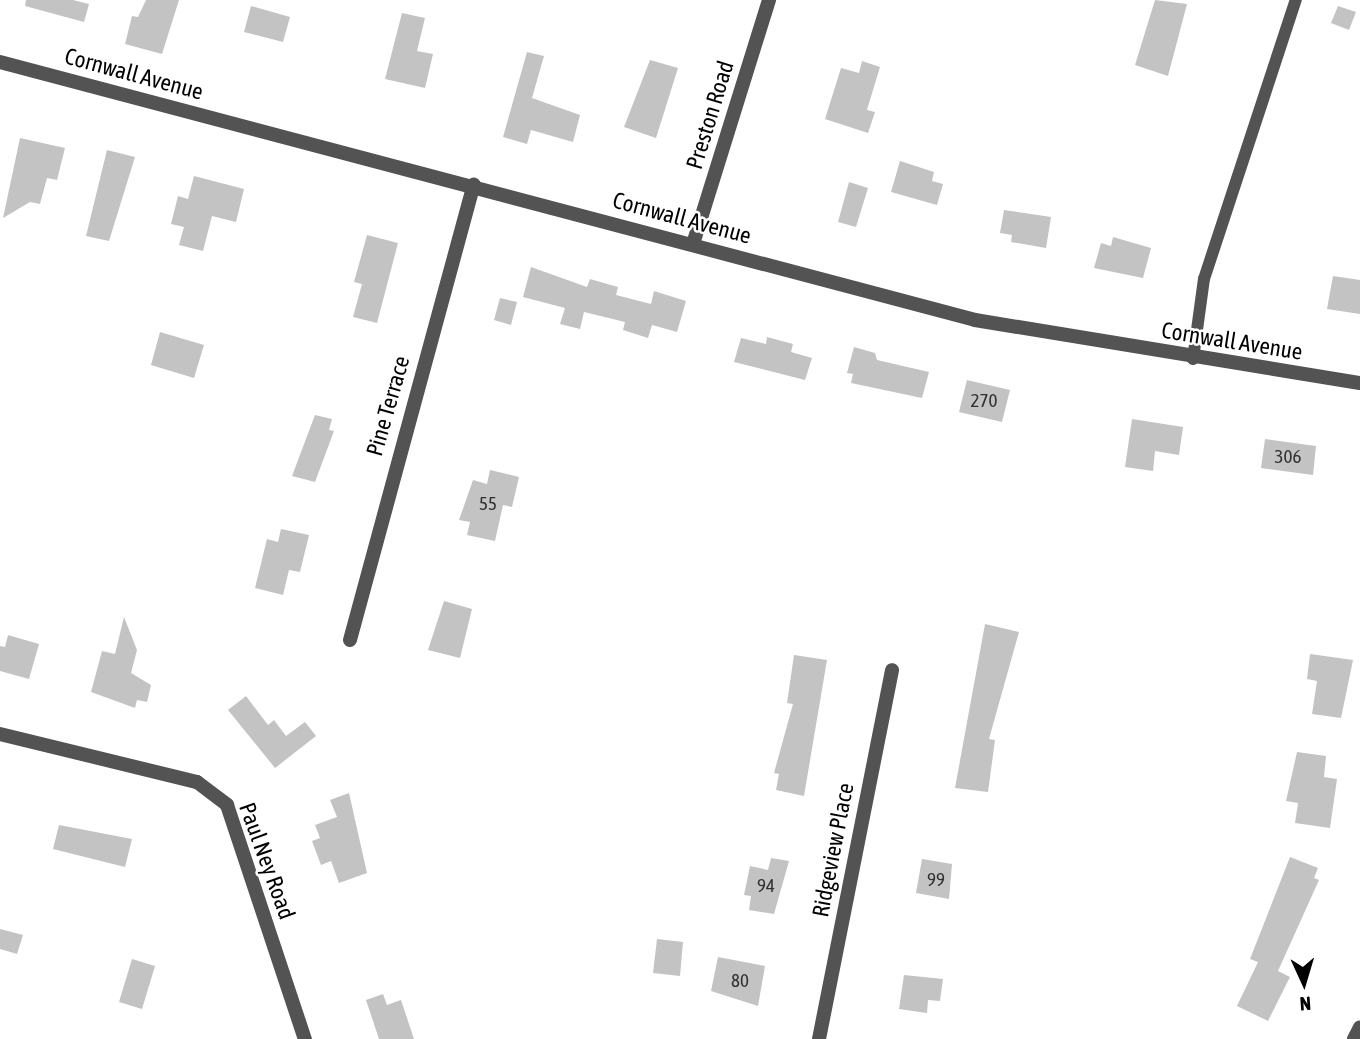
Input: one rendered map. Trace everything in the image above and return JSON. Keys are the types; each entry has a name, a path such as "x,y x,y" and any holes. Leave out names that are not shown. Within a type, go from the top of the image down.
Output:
{"street":[{"name":"Preston Road","path":"693,244 769,0"},
{"name":"Cornwall Avenue","path":"0,62 474,185 975,320 1193,359 1360,383"},
{"name":"Pine Terrace","path":"350,640 474,185"},
{"name":"Ridgeview Place","path":"819,1039 892,670"},
{"name":"Paul Ney Road","path":"0,734 197,782 227,805 304,1039"},
{"path":"1354,1039 1360,1027"}],"lane":[{"path":"1193,359 1204,279 1296,0"}],"building":[{"path":"26,0 73,0 89,4 84,22 25,6"},
{"path":"146,0 179,0 162,54 125,44 132,16 138,17"},
{"path":"1155,0 1187,4 1168,76 1135,65"},
{"path":"251,6 290,17 283,42 244,32"},
{"path":"1338,6 1356,12 1349,30 1331,23"},
{"path":"402,13 425,18 417,51 433,54 425,88 385,79"},
{"path":"527,52 544,56 532,98 580,115 573,142 531,130 527,144 503,137"},
{"path":"650,60 678,68 656,138 624,127"},
{"path":"862,61 880,67 867,110 875,112 868,133 825,119 841,68 859,73"},
{"path":"20,138 65,148 57,180 47,178 40,204 30,202 3,218"},
{"path":"107,150 135,157 109,241 86,236"},
{"path":"900,161 934,172 932,181 943,184 937,205 891,192"},
{"path":"194,176 244,189 236,222 212,216 203,251 179,245 184,227 171,224 178,196 188,199"},
{"path":"849,182 868,188 856,227 838,222"},
{"path":"1004,210 1051,217 1046,248 1011,242 1012,235 1000,233"},
{"path":"367,235 398,243 377,323 353,317 362,284 354,282"},
{"path":"1113,237 1151,248 1143,278 1094,268 1101,243 1111,246"},
{"path":"531,267 587,287 590,279 618,287 616,295 651,304 654,291 686,301 677,332 652,325 648,338 623,330 625,322 584,312 580,329 560,324 565,308 523,297"},
{"path":"1333,276 1360,280 1360,314 1327,309"},
{"path":"500,298 517,302 511,325 494,320"},
{"path":"160,332 204,345 194,378 151,365"},
{"path":"767,337 793,344 791,352 812,358 805,380 734,362 741,338 766,344"},
{"path":"854,347 875,353 877,360 929,372 922,398 851,383 853,374 847,373"},
{"path":"967,380 1010,390 1002,422 959,412"},
{"path":"315,415 332,419 329,430 334,431 315,482 292,476"},
{"path":"1132,419 1183,427 1179,455 1155,451 1153,471 1125,467"},
{"path":"1265,439 1316,446 1313,475 1261,468"},
{"path":"490,470 519,477 512,507 503,505 495,541 467,535 470,522 459,520 473,480 487,484"},
{"path":"281,529 309,535 300,572 289,570 283,595 255,588 267,539 278,542"},
{"path":"444,601 472,609 460,658 428,650"},
{"path":"124,617 137,650 131,673 151,685 147,702 137,700 135,708 91,692 102,651 115,654"},
{"path":"985,624 1019,632 989,739 995,740 988,792 955,788"},
{"path":"8,635 39,644 29,679 0,671 0,646 5,647"},
{"path":"1310,654 1353,660 1341,718 1312,714 1317,681 1307,679"},
{"path":"794,655 827,660 804,796 776,790 779,774 774,773 793,704 787,703"},
{"path":"246,696 268,725 274,720 286,736 305,722 316,736 275,768 228,710"},
{"path":"1297,752 1326,756 1324,777 1337,779 1330,828 1295,823 1298,803 1286,801"},
{"path":"349,793 367,873 339,883 331,861 321,865 312,841 320,838 315,825 337,817 330,800"},
{"path":"59,825 132,839 125,867 53,849"},
{"path":"1290,857 1318,868 1314,878 1319,880 1278,971 1290,977 1268,1021 1237,1006 1258,962 1250,959"},
{"path":"771,858 789,861 774,914 749,910 751,896 744,895 750,866 768,870"},
{"path":"922,859 952,864 949,899 916,893"},
{"path":"0,929 23,935 17,954 0,949"},
{"path":"657,939 683,942 680,976 653,973"},
{"path":"718,957 765,966 758,1006 711,991"},
{"path":"132,959 155,966 142,1009 119,1002"},
{"path":"904,975 943,979 940,1001 928,1000 927,1013 899,1009"},
{"path":"383,994 387,1005 401,1000 414,1039 379,1039 366,1000"}]}
